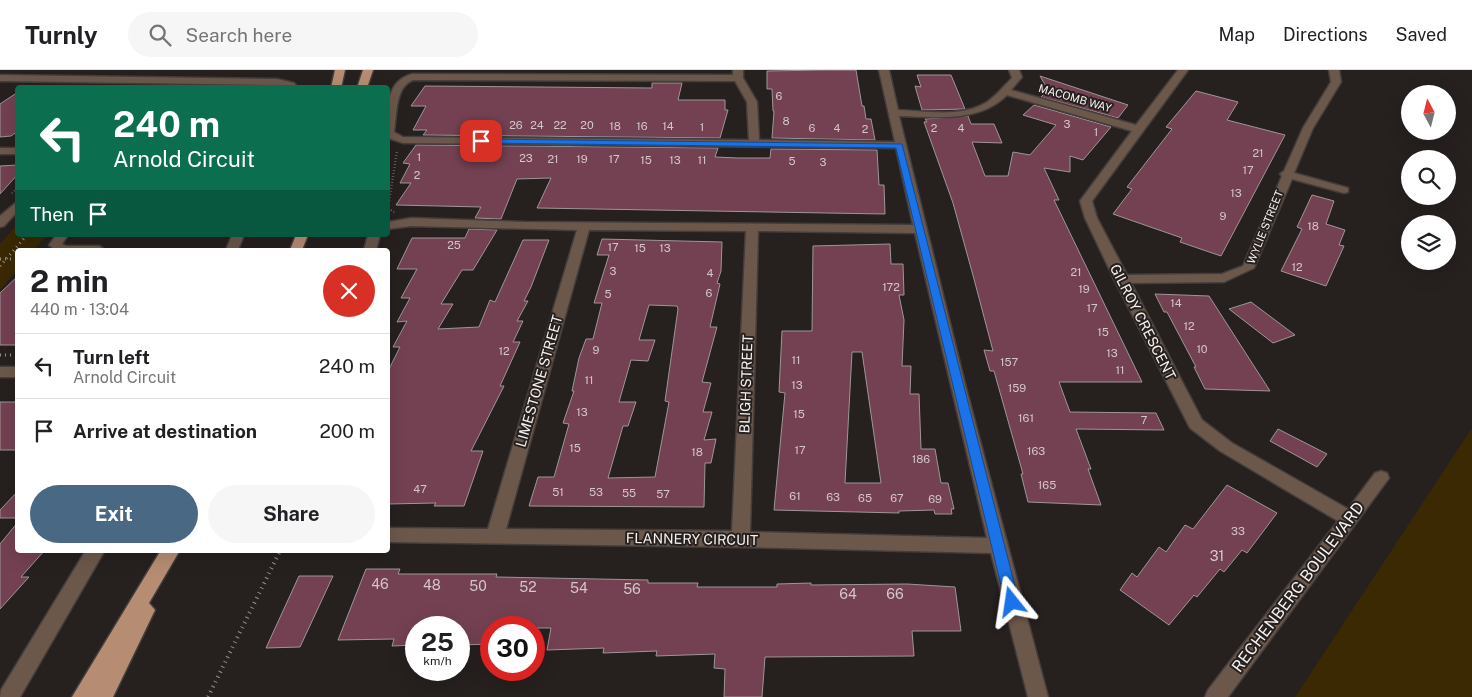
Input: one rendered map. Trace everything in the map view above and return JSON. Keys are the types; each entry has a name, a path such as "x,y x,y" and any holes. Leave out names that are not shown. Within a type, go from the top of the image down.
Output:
{"main road":[{"path":"337,85 340,70"},
{"path":"363,85 368,70"},
{"path":"82,697 170,553"},
{"path":"102,697 171,553"}],"street":[{"path":"137,80 145,70"},
{"path":"884,70 900,145 996,546 1038,697"},
{"path":"894,113 969,111 986,106 1017,78 1014,70"},
{"name":"GILROY CRESCENT","path":"1183,70 1086,201 1091,218 1196,424 1226,447 1350,519"},
{"name":"WYLIE STREET","path":"1121,279 1224,278 1244,271 1251,264 1286,174 1308,128 1336,82 1334,70"},
{"path":"390,124 396,89 408,74 738,74 752,102 754,144"},
{"path":"0,78 277,82 292,85"},
{"name":"MACOMB WAY","path":"1004,91 1138,129"},
{"path":"390,132 392,149"},
{"path":"392,137 403,140 900,145"},
{"path":"0,151 15,151"},
{"path":"1286,174 1344,190"},
{"path":"0,223 15,207"},
{"path":"390,221 584,226 920,229"},
{"name":"LIMESTONE STREET","path":"495,536 584,226"},
{"name":"BLIGH STREET","path":"741,539 752,228"},
{"path":"60,248 55,245 61,237"},
{"path":"0,372 15,372"},
{"name":"RECHENBERG BOULEVARD","path":"1215,697 1381,478"},
{"name":"FLANNERY CIRCUIT","path":"390,535 741,539 996,546"},
{"path":"8,697 94,553"}],"path":[{"path":"390,178 392,149"},
{"path":"390,209 394,212 390,219"},
{"path":"16,248 25,237"},
{"path":"0,266 15,249"},
{"path":"0,259 15,259"},
{"path":"0,354 15,355"},
{"path":"208,697 279,553"}],"shaded area":[{"path":"15,227 15,237 45,237 36,248 15,248 15,272 0,290 0,244"},
{"path":"1472,428 1472,697 1295,697"}],"building":[{"path":"856,70 862,106 864,106 866,119 871,119 875,140 772,138 774,111 772,89 767,89 767,71"},
{"path":"917,75 951,75 965,109 922,110 915,86 921,87"},
{"path":"1040,76 1128,105 1118,118 1041,97 1048,90"},
{"path":"652,83 682,83 678,100 725,100 725,110 728,110 720,138 423,135 427,130 413,130 426,106 411,106 425,86 652,88"},
{"path":"1196,91 1238,102 1227,120 1285,135 1221,256 1180,242 1182,238 1113,214 1132,189 1127,187 1172,129 1166,127"},
{"path":"15,94 15,133 11,136 0,137 0,104"},
{"path":"1034,105 1111,127 1083,160 1070,156 1070,172 1044,168 1059,200 1054,200 1142,382 1059,382 1070,412 1156,413 1164,430 1076,429 1091,469 1088,469 1101,505 1028,502 1021,474 1023,474 994,371 990,371 984,350 993,351 974,279 953,203 924,122 927,122 925,119 968,116 971,124 994,124 1002,143 972,142 985,176 1008,176 1013,152 1030,155 1056,125 1023,115"},
{"path":"416,145 718,148 715,157 738,158 770,158 771,149 877,150 879,185 884,185 885,214 537,208 551,178 517,179 501,219 475,218 481,207 396,205 411,183 400,183 410,164 403,163"},
{"path":"15,165 15,177 0,194 0,166"},
{"path":"1312,195 1334,201 1326,224 1345,230 1339,245 1344,246 1326,286 1281,271 1302,229 1297,227"},
{"path":"469,229 497,230 473,270 462,270 441,304 453,304 438,329 479,327 490,300 495,302 523,240 549,240 524,301 528,301 517,321 523,321 513,342 520,342 500,386 504,386 471,451 483,451 464,506 434,506 436,503 390,504 390,367 400,347 393,347 407,321 397,322 410,298 401,298 417,269 397,269 412,238 465,238"},
{"path":"602,239 722,242 721,271 717,283 720,284 710,327 717,327 702,382 711,383 703,412 712,412 704,440 716,439 711,463 705,463 704,507 529,506 538,477 554,477 569,424 563,423 574,391 572,391 579,358 586,339 593,339 602,303 594,303 609,255 597,255","holes":["649,305 677,306 665,401 669,402 655,477 608,478 623,426 628,426 636,402 619,402 631,360 648,361 655,340 639,340"]},
{"path":"890,244 891,264 903,264 904,295 899,295 904,320 902,366 911,366 910,394 919,394 921,449 935,449 941,483 948,483 954,509 951,509 952,514 935,514 934,510 899,511 899,513 774,510 785,393 779,392 782,331 812,331 813,246","holes":["852,352 862,352 881,483 845,483"]},
{"path":"15,279 15,345 0,345 0,293"},
{"path":"1155,294 1209,296 1270,391 1205,389 1194,367 1196,367 1167,312 1164,312"},
{"path":"1251,302 1295,335 1273,343 1229,309"},
{"path":"0,402 15,402 15,450 0,450"},
{"path":"1278,429 1327,454 1317,467 1270,441"},
{"path":"1227,485 1277,513 1247,553 1242,550 1224,572 1220,569 1197,597 1194,595 1169,625 1120,590 1132,573 1137,577 1159,547 1166,552 1185,525 1193,529"},
{"path":"15,494 15,518 0,518 0,510"},
{"path":"15,526 15,553 42,553 21,577 29,577 0,609 0,544"},
{"path":"366,569 400,569 398,574 497,574 496,577 648,580 648,583 698,583 697,587 777,587 777,584 811,583 811,585 907,584 955,587 961,631 912,631 914,656 765,657 762,697 724,697 725,669 714,668 715,654 656,656 657,651 603,653 604,648 547,650 551,628 545,628 545,616 480,616 480,644 470,645 470,616 405,616 405,645 392,646 394,639 338,640"},
{"path":"299,576 333,576 300,647 266,648"}],"route":[{"path":"481,141 900,145 996,546 1012,602"}]}
